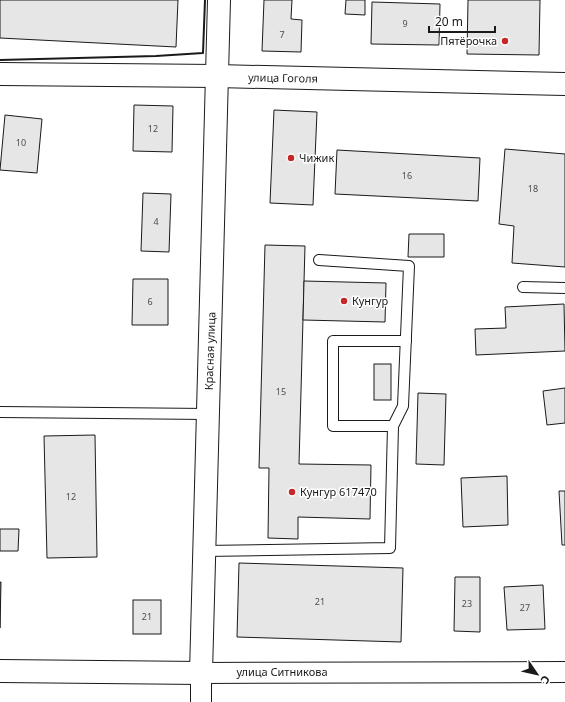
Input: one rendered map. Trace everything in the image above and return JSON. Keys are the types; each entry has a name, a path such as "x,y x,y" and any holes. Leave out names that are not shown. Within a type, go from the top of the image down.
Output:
{"main road":[{"name":"Красная улица","path":"201,673 219,0"},
{"name":"улица Гоголя","path":"0,74 217,76 565,84"},
{"name":"улица Ситникова","path":"0,671 201,673"}],"street":[{"name":"улица Ситникова","path":"201,673 565,672"},
{"name":"Красная улица","path":"201,673 201,702"}],"lane":[{"path":"204,551 390,548 392,426 403,406 409,266 319,260"},
{"path":"523,287 565,288"},
{"path":"392,426 333,426 333,341 406,341"},
{"path":"0,412 208,414"}],"building":[{"path":"0,0 178,0 176,47 0,38"},
{"path":"264,0 292,0 291,19 302,20 301,52 262,51"},
{"path":"346,0 365,0 365,15 345,14"},
{"path":"468,0 540,0 539,55 467,54"},
{"path":"372,2 440,4 439,45 371,44"},
{"path":"134,105 173,106 172,152 133,151"},
{"path":"274,110 317,112 313,205 270,203"},
{"path":"5,115 42,119 37,173 0,170"},
{"path":"505,149 565,154 565,267 512,263 514,226 499,224"},
{"path":"337,150 480,158 478,201 335,194"},
{"path":"143,193 171,194 169,252 141,251"},
{"path":"409,234 444,234 444,257 408,257"},
{"path":"265,245 305,246 299,464 371,465 370,519 298,517 298,539 268,538 269,468 259,468"},
{"path":"133,279 168,279 168,325 132,325"},
{"name":"Кунгур","path":"304,281 386,283 385,322 303,320"},
{"path":"564,304 565,351 476,355 475,329 506,328 505,307"},
{"path":"374,364 391,364 391,400 374,400"},
{"path":"565,388 565,423 547,425 543,391"},
{"path":"418,393 446,394 444,465 416,464"},
{"path":"95,435 97,557 47,558 44,436"},
{"path":"507,476 508,525 463,527 461,478"},
{"path":"559,491 565,491 565,545 562,545"},
{"path":"0,529 19,529 18,551 0,551"},
{"path":"239,563 403,568 401,642 237,637"},
{"path":"455,577 480,577 480,632 454,631"},
{"path":"0,582 1,582 0,628"},
{"path":"543,585 545,629 507,630 504,587"},
{"path":"133,600 161,600 161,634 133,634"}],"wall":[{"path":"0,60 156,56 203,53 205,0"}],"place":[{"name":"Пятёрочка","path":"505,41"},
{"name":"Чижик","path":"291,158"},
{"name":"Кунгур","path":"344,301"},
{"name":"Кунгур 617470","path":"292,492"}]}
